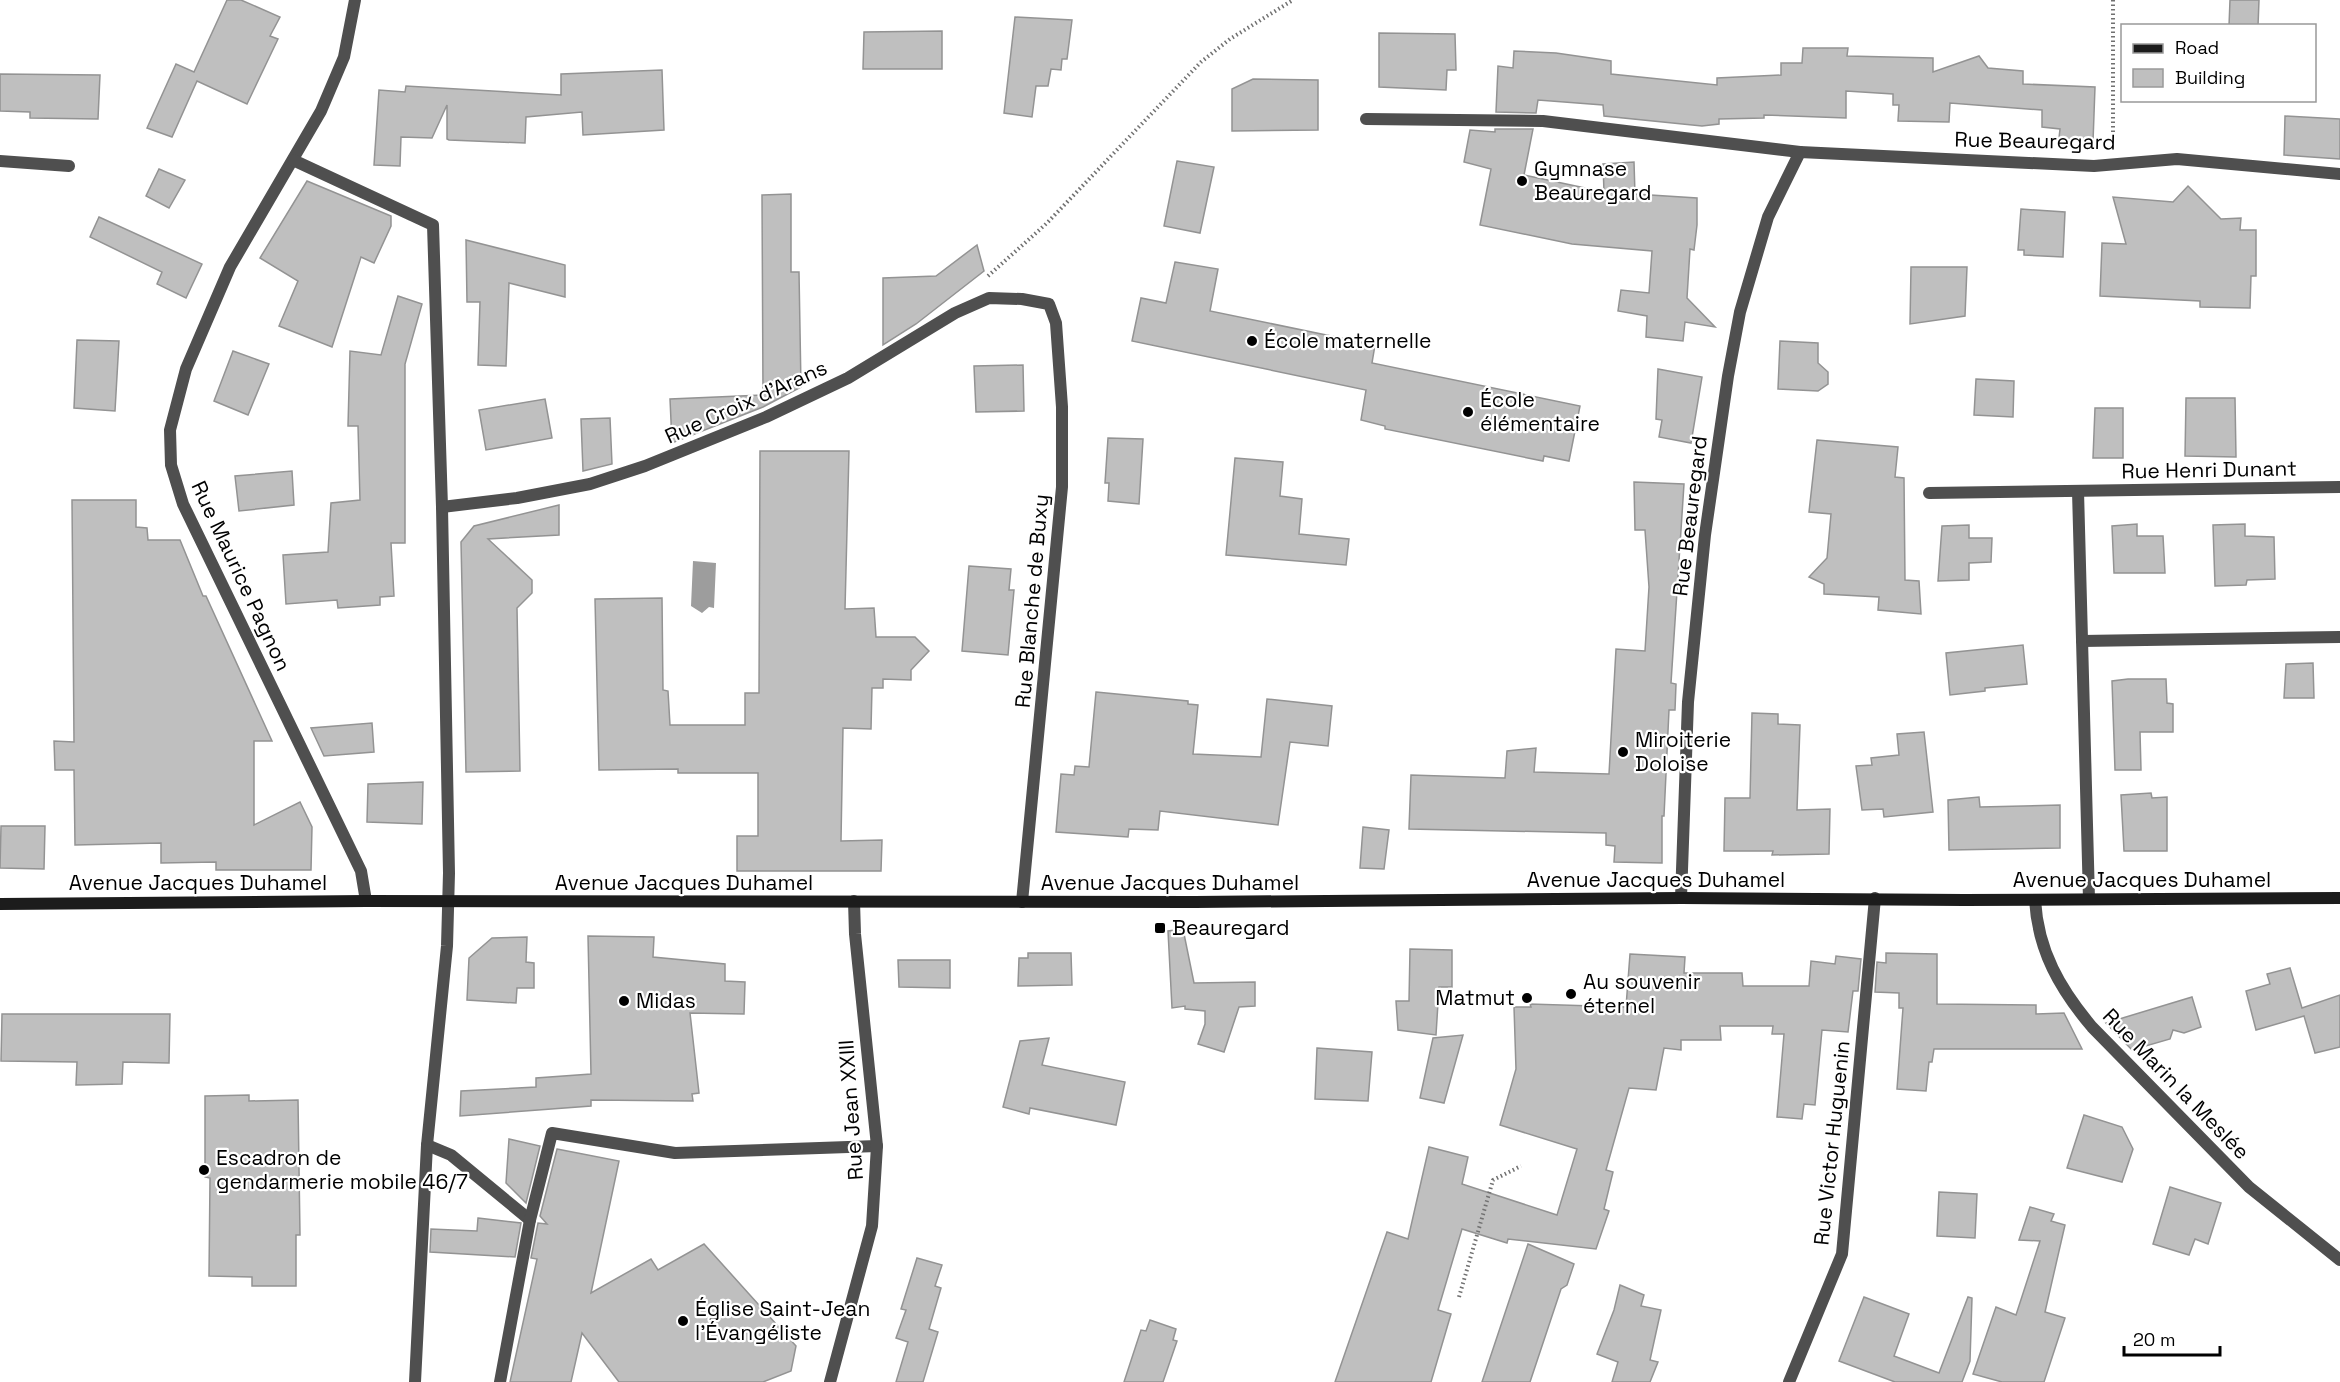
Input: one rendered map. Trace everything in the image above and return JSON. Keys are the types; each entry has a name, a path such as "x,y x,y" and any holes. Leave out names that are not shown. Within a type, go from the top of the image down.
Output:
{"main road":[{"name":"Avenue Jacques Duhamel","path":"0,904 366,901 448,903 2340,898"}],"street":[{"name":"Rue Maurice Pagnon","path":"355,0 344,57 321,111 230,267 186,369 170,430 171,465 183,504 361,871 366,901"},
{"name":"Rue Beauregard","path":"1366,119 1543,122 1800,152 2094,166 2177,159 2340,174"},
{"name":"Rue Beauregard","path":"1682,898 1688,702 1706,536 1728,376 1740,312 1768,217 1800,152"},
{"path":"293,160 433,225 442,507 448,903 447,946 428,1145 415,1382"},
{"path":"0,161 69,166"},
{"name":"Rue Croix d'Arans","path":"442,507 517,498 590,484 680,453 848,378 955,313 989,298 1022,299 1049,304"},
{"name":"Rue Blanche de Buxy","path":"1022,902 1062,487 1062,408 1056,323 1049,304"},
{"name":"Rue Henri Dunant","path":"1929,493 2340,488"},
{"path":"2078,491 2089,899"},
{"path":"2082,641 2340,637"},
{"name":"Rue Victor Huguenin","path":"1789,1382 1842,1254 1875,898"},
{"name":"Rue Marin la Meslée","path":"2035,900 2041,943 2050,967 2070,1000 2092,1027 2249,1187 2340,1260"},
{"name":"Rue Jean XXIII","path":"830,1382 872,1226 877,1146 855,934 854,901"},
{"path":"500,1382 530,1220 552,1133 675,1153 877,1146"},
{"path":"428,1145 451,1155 530,1220"}],"path":[{"path":"989,298 984,280 1047,223 1173,88 1230,39 1293,0"},
{"path":"2113,0 2114,163"},
{"path":"1459,1297 1493,1180 1521,1166"}],"shaded area":[{"path":"693,561 716,563 714,608 709,607 702,613 691,606"}],"building":[{"path":"227,0 241,0 280,17 270,36 278,39 247,104 197,81 172,137 147,128 176,64 194,72"},
{"path":"2230,0 2259,0 2258,24 2229,24"},
{"path":"1015,17 1072,20 1067,59 1062,59 1061,70 1051,69 1048,86 1036,86 1032,117 1004,113"},
{"path":"942,31 942,69 863,69 864,32"},
{"path":"1379,33 1455,34 1456,70 1447,70 1446,90 1379,87"},
{"path":"1803,48 1848,48 1847,56 1933,58 1933,72 1979,56 1988,68 2023,71 2023,84 2095,87 2093,142 2059,138 2060,129 2042,127 2042,110 1950,103 1949,122 1898,121 1899,105 1893,105 1893,94 1846,91 1846,118 1764,115 1764,118 1719,119 1719,124 1702,126 1604,116 1603,105 1538,100 1536,113 1496,112 1498,66 1513,68 1514,51 1556,53 1611,61 1611,74 1717,85 1717,78 1781,75 1781,63 1802,63"},
{"path":"662,70 664,130 583,135 582,112 526,117 525,143 449,140 447,139 447,105 432,138 401,137 400,166 374,165 379,90 405,92 406,86 561,95 561,74"},
{"path":"0,74 100,75 98,119 30,118 30,112 0,111"},
{"path":"1253,79 1318,80 1318,130 1232,131 1232,89"},
{"path":"2285,116 2340,119 2340,159 2284,155"},
{"path":"1495,129 1533,129 1524,175 1604,192 1603,164 1634,162 1635,194 1697,198 1697,225 1694,250 1690,249 1687,298 1715,327 1685,322 1683,341 1646,337 1647,316 1618,311 1621,290 1649,293 1652,251 1572,244 1480,225 1491,169 1464,162 1470,130 1495,132"},
{"path":"1177,161 1214,167 1200,233 1164,226"},
{"path":"159,169 185,180 169,208 146,196"},
{"path":"307,181 391,216 391,226 374,263 361,257 332,347 279,326 298,281 260,258"},
{"path":"2188,186 2221,219 2241,218 2240,230 2256,230 2256,276 2251,276 2250,308 2200,307 2200,301 2100,296 2102,243 2126,244 2113,197 2173,202"},
{"path":"791,194 791,272 799,272 801,387 763,407 672,443 670,399 763,395 762,195"},
{"path":"2021,209 2065,212 2063,257 2024,255 2024,250 2018,250"},
{"path":"99,217 202,264 186,298 157,284 162,272 90,237"},
{"path":"466,240 565,265 565,297 509,283 506,366 478,365 480,302 467,302"},
{"path":"977,245 984,271 916,324 883,345 883,278 936,276"},
{"path":"1175,262 1218,269 1210,311 1375,345 1372,363 1580,406 1569,461 1544,456 1543,461 1385,429 1385,426 1361,420 1366,390 1132,341 1141,298 1166,303"},
{"path":"1911,267 1967,267 1965,316 1910,324"},
{"path":"398,296 422,304 405,364 405,543 391,543 394,596 380,597 380,605 338,608 337,600 286,604 283,555 328,552 331,503 360,500 358,426 348,426 350,351 381,355"},
{"path":"77,340 119,341 115,411 74,408"},
{"path":"1780,341 1818,343 1818,363 1828,372 1828,384 1818,391 1778,389"},
{"path":"233,351 269,364 248,415 214,401"},
{"path":"1023,365 1024,411 976,412 974,366"},
{"path":"1658,369 1702,377 1691,443 1659,437 1662,420 1656,419"},
{"path":"1976,379 2014,381 2013,417 1974,415"},
{"path":"2186,398 2235,398 2236,457 2185,456"},
{"path":"545,399 552,438 486,450 479,410"},
{"path":"2095,408 2123,408 2123,458 2093,458"},
{"path":"610,418 612,464 583,471 581,419"},
{"path":"1108,438 1143,439 1139,504 1108,501 1109,483 1105,483"},
{"path":"1817,440 1898,447 1895,477 1904,478 1905,580 1919,581 1921,614 1878,610 1879,597 1824,594 1824,584 1809,577 1827,558 1831,514 1809,512"},
{"path":"760,451 849,451 845,609 874,608 876,637 915,637 929,651 911,670 911,680 883,679 883,688 872,688 871,729 843,728 841,841 882,840 881,871 737,871 737,836 758,836 758,773 678,773 678,769 599,770 595,599 662,598 663,690 668,691 670,725 745,725 745,693 759,693"},
{"path":"1235,458 1283,462 1280,496 1302,499 1299,534 1349,539 1346,565 1226,555"},
{"path":"292,471 294,505 239,511 235,476"},
{"path":"1634,482 1684,484 1671,683 1676,684 1675,710 1669,710 1664,816 1662,816 1662,863 1614,862 1615,846 1606,845 1606,833 1409,829 1411,775 1505,778 1507,751 1536,748 1534,772 1609,774 1616,649 1645,651 1649,587 1645,530 1635,530"},
{"path":"72,500 136,500 136,527 147,528 148,540 180,540 203,596 206,596 272,741 254,741 254,825 300,802 312,827 311,870 216,870 216,862 161,863 161,843 75,845 74,770 55,770 54,741 74,742"},
{"path":"559,505 559,535 488,539 532,580 532,593 517,608 520,771 466,772 461,542 474,526"},
{"path":"2137,524 2137,536 2163,536 2165,573 2114,573 2112,526"},
{"path":"2245,524 2245,536 2274,537 2275,579 2247,580 2246,585 2215,586 2213,525"},
{"path":"1969,525 1969,538 1992,538 1991,562 1969,563 1969,580 1938,581 1942,526"},
{"path":"969,566 1011,569 1009,590 1014,590 1008,655 962,651"},
{"path":"2023,645 2027,684 1985,688 1985,691 1950,695 1946,653"},
{"path":"2313,663 2314,698 2284,698 2286,664"},
{"path":"2166,679 2167,703 2173,704 2173,732 2140,732 2141,770 2115,770 2112,681"},
{"path":"1096,692 1188,701 1188,704 1198,705 1193,754 1261,757 1267,699 1332,706 1328,746 1290,742 1278,825 1160,811 1158,830 1129,829 1128,837 1056,832 1061,774 1074,775 1075,766 1089,767"},
{"path":"1752,713 1778,714 1778,724 1800,725 1797,810 1830,809 1829,854 1772,855 1773,851 1724,851 1725,798 1750,798"},
{"path":"372,723 374,752 324,756 311,728"},
{"path":"1924,732 1933,812 1884,817 1883,809 1862,810 1856,766 1872,765 1871,758 1899,755 1897,734"},
{"path":"423,782 422,824 367,822 368,784"},
{"path":"2151,793 2152,798 2167,797 2167,851 2124,851 2121,795"},
{"path":"1979,797 1980,807 2060,805 2060,848 1949,850 1948,800"},
{"path":"1,826 45,826 44,869 0,868"},
{"path":"1363,827 1389,830 1384,869 1360,868"},
{"path":"1183,929 1194,983 1255,982 1255,1006 1239,1007 1224,1052 1198,1044 1205,1024 1205,1011 1185,1009 1185,1006 1172,1008 1168,931"},
{"path":"588,936 654,937 653,957 725,964 725,981 745,982 744,1014 690,1013 699,1093 692,1094 693,1101 591,1100 591,1106 460,1116 461,1091 536,1087 536,1078 591,1074"},
{"path":"527,937 526,962 534,963 534,988 517,988 516,1003 467,1000 469,958 492,938"},
{"path":"1410,949 1452,950 1452,987 1439,987 1436,1035 1398,1030 1396,1001 1409,1001"},
{"path":"1028,953 1071,953 1072,985 1018,986 1019,958 1028,958"},
{"path":"1886,953 1937,954 1937,1004 2036,1005 2036,1014 2064,1013 2082,1049 1934,1049 1932,1062 1929,1062 1926,1091 1897,1089 1903,1008 1899,1008 1899,993 1875,992 1877,962 1886,963"},
{"path":"1630,954 1685,957 1684,973 1742,973 1743,986 1809,986 1811,961 1835,964 1836,956 1861,959 1858,991 1853,991 1848,1032 1822,1030 1815,1105 1804,1104 1802,1119 1777,1117 1784,1034 1772,1034 1773,1026 1720,1026 1721,1040 1681,1040 1681,1050 1664,1048 1656,1090 1629,1088 1606,1170 1613,1172 1604,1209 1609,1211 1596,1249 1508,1239 1507,1243 1462,1229 1438,1310 1451,1314 1431,1382 1335,1382 1387,1232 1408,1239 1429,1147 1468,1157 1462,1184 1557,1215 1577,1149 1500,1125 1516,1069 1514,1007 1531,1007 1530,1004 1626,1007"},
{"path":"898,960 950,960 950,988 899,987"},
{"path":"2290,968 2302,1008 2340,995 2340,1047 2315,1053 2304,1016 2256,1030 2246,991 2270,984 2267,974"},
{"path":"2192,997 2201,1027 2184,1033 2173,1030 2170,1039 2132,1050 2106,1023"},
{"path":"2,1014 170,1014 169,1063 123,1062 122,1084 76,1085 77,1062 1,1061"},
{"path":"1463,1035 1444,1103 1420,1098 1433,1038"},
{"path":"1049,1038 1042,1065 1125,1082 1116,1125 1030,1108 1029,1114 1003,1107 1020,1041"},
{"path":"1317,1048 1372,1052 1368,1101 1315,1099"},
{"path":"249,1095 249,1101 298,1100 300,1235 296,1235 296,1286 252,1286 252,1277 209,1276 210,1178 205,1177 205,1096"},
{"path":"2084,1115 2122,1127 2133,1149 2122,1182 2067,1168"},
{"path":"509,1139 540,1146 526,1203 506,1183"},
{"path":"557,1149 619,1161 591,1293 651,1259 658,1270 704,1244 796,1346 791,1371 763,1382 619,1382 582,1333 571,1382 510,1382 537,1259 531,1258 538,1223 547,1224 540,1216"},
{"path":"2170,1187 2221,1203 2208,1244 2195,1239 2189,1255 2153,1244"},
{"path":"1939,1192 1977,1194 1975,1238 1937,1236"},
{"path":"2030,1207 2054,1214 2051,1221 2065,1225 2045,1312 2065,1318 2044,1382 2002,1382 1973,1374 1996,1307 2016,1315 2040,1241 2019,1240"},
{"path":"478,1218 521,1223 515,1257 430,1252 431,1229 477,1231"},
{"path":"1528,1244 1574,1264 1567,1285 1561,1289 1530,1382 1482,1382"},
{"path":"917,1258 942,1265 935,1286 941,1288 929,1329 938,1332 923,1382 896,1382 908,1342 896,1338 906,1310 901,1309"},
{"path":"1620,1285 1644,1295 1641,1306 1661,1310 1650,1360 1658,1362 1650,1382 1612,1382 1618,1362 1597,1354 1614,1310"},
{"path":"1864,1297 1909,1314 1894,1356 1939,1373 1968,1297 1972,1298 1970,1361 1962,1382 1895,1382 1839,1361"},
{"path":"1150,1320 1176,1329 1173,1340 1177,1341 1163,1382 1124,1382 1141,1330 1146,1331"}],"place":[{"name":"Gymnase Beauregard","path":"1522,181"},
{"name":"École maternelle","path":"1252,341"},
{"name":"École élémentaire","path":"1468,412"},
{"name":"Miroiterie Doloise","path":"1623,752"},
{"name":"Beauregard","path":"1160,928"},
{"name":"Au souvenir éternel","path":"1571,994"},
{"name":"Matmut","path":"1527,998"},
{"name":"Midas","path":"624,1001"},
{"name":"Escadron de gendarmerie mobile 46/7","path":"204,1170"},
{"name":"Église Saint-Jean l'Évangéliste","path":"683,1321"}]}
